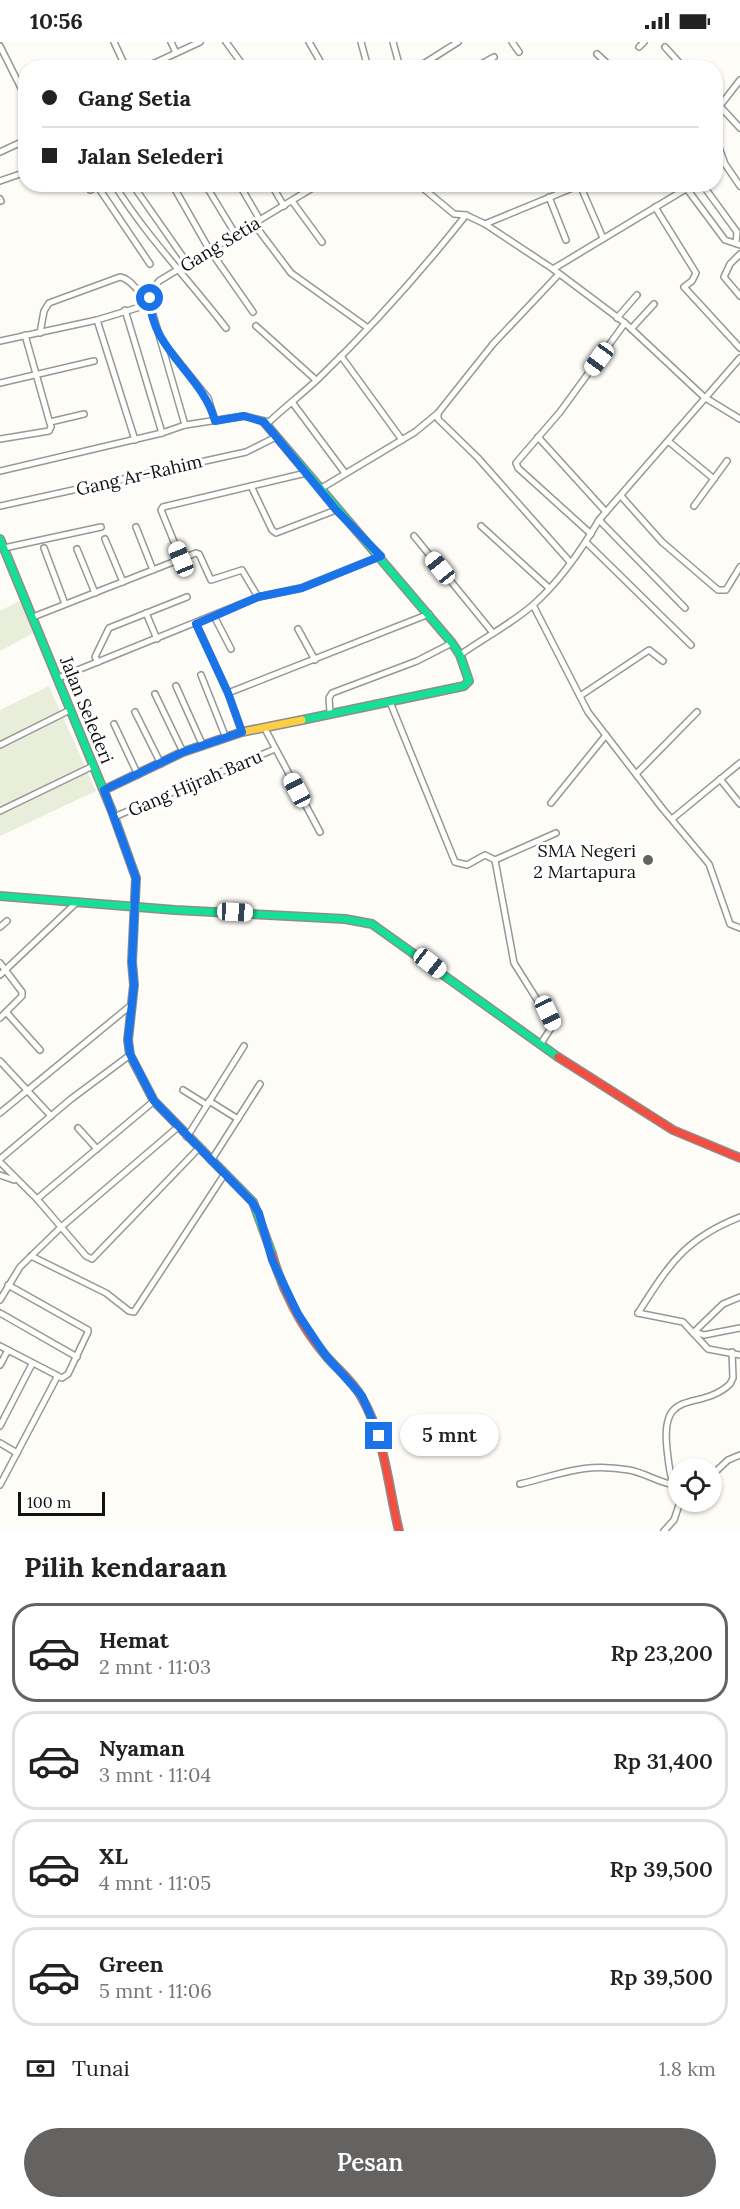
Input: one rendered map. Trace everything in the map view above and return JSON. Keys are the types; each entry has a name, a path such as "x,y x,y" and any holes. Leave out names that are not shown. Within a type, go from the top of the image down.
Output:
{"street":[{"path":"114,42 122,60"},
{"path":"171,42 177,53"},
{"path":"164,60 200,42"},
{"path":"226,42 239,60"},
{"path":"309,42 319,60"},
{"path":"361,42 366,60"},
{"path":"393,42 397,60"},
{"path":"430,60 458,42"},
{"path":"512,42 519,52"},
{"path":"639,47 644,42"},
{"path":"0,46 18,82"},
{"path":"665,47 677,60"},
{"path":"597,54 603,60"},
{"path":"489,60 494,57"},
{"path":"723,99 740,80"},
{"path":"723,112 740,128"},
{"path":"0,152 18,143"},
{"path":"723,161 740,186"},
{"path":"0,181 18,175"},
{"path":"105,192 150,264"},
{"path":"120,192 160,249 179,268 226,328"},
{"path":"138,192 188,264"},
{"path":"177,192 209,249 253,312"},
{"path":"211,192 236,235"},
{"path":"244,192 261,220"},
{"path":"276,192 284,206"},
{"name":"Gang Setia","path":"150,301 151,291 159,280 306,192"},
{"path":"427,192 454,214 466,215 485,224 553,269 625,323 704,397 740,419"},
{"path":"485,224 562,192"},
{"path":"584,192 603,238"},
{"path":"553,269 682,192"},
{"path":"689,192 725,240 738,244 737,231 708,192"},
{"path":"549,197 566,240"},
{"path":"292,201 322,242"},
{"path":"655,207 696,273 692,281 684,287 740,348"},
{"path":"0,471 135,440 185,424 244,416 269,422 316,380 368,328 425,267 466,215"},
{"path":"254,224 291,273 368,328"},
{"path":"740,254 730,264 724,277 740,296"},
{"path":"320,489 402,440 438,413 494,344 559,274"},
{"path":"40,333 44,311 49,303 120,277 125,278 150,301 185,424"},
{"path":"617,318 637,295"},
{"path":"0,341 97,320 150,301"},
{"path":"631,329 654,304"},
{"path":"125,310 162,433"},
{"path":"97,320 135,440"},
{"path":"591,534 516,465 625,323"},
{"path":"256,326 316,380"},
{"path":"0,439 49,430 50,422 25,335"},
{"path":"159,337 208,398 215,421"},
{"path":"341,356 402,440"},
{"path":"460,655 533,605 586,542 599,520 740,358"},
{"path":"0,383 38,376 94,361"},
{"path":"292,402 345,473"},
{"path":"438,413 438,419 478,458 570,562"},
{"path":"50,422 84,414"},
{"path":"104,790 183,752 242,732 464,686 470,677 460,655 429,614 381,556 336,510 264,422"},
{"name":"Gang Ar-Rahim","path":"0,506 246,452 276,437"},
{"path":"538,437 606,512"},
{"path":"668,441 714,479"},
{"path":"694,506 727,461"},
{"path":"181,559 162,507 306,473"},
{"path":"250,486 272,530 276,533 336,510"},
{"path":"621,496 662,542 718,590 726,590 740,567"},
{"path":"599,520 686,608"},
{"path":"481,526 549,588"},
{"path":"4,548 101,527"},
{"path":"136,527 153,570"},
{"path":"414,536 493,633"},
{"name":"Jalan Selederi","path":"0,539 104,790 135,872 136,906 128,1040 130,1054 154,1101 252,1202 259,1213 272,1260 298,1314 326,1356 362,1396 379,1436 388,1491 399,1531"},
{"path":"105,539 123,582"},
{"path":"586,542 691,645"},
{"path":"44,548 66,604"},
{"path":"77,549 94,593"},
{"path":"33,617 199,554 211,580 242,570 258,597"},
{"path":"58,678 258,597 302,588 381,556"},
{"path":"98,662 95,657 109,628 188,597"},
{"path":"533,605 580,696 636,774 710,864 730,924 740,928"},
{"path":"146,613 157,639"},
{"path":"228,693 429,614"},
{"path":"214,616 231,649"},
{"path":"196,624 228,693 242,732"},
{"path":"298,629 315,660"},
{"path":"330,712 328,698 332,693 417,661 452,643"},
{"path":"580,696 650,650 663,661"},
{"path":"201,675 226,738"},
{"path":"176,686 203,746"},
{"path":"155,694 183,752"},
{"path":"390,702 455,862 467,865 485,855 495,860"},
{"path":"0,745 70,710"},
{"path":"135,712 161,764"},
{"path":"636,774 697,712"},
{"path":"114,724 138,775"},
{"path":"264,728 320,832"},
{"path":"551,803 606,735"},
{"name":"Gang Hijrah Baru","path":"114,817 275,748"},
{"path":"672,819 740,763"},
{"path":"0,811 93,766"},
{"path":"720,779 740,804"},
{"path":"495,860 556,833"},
{"path":"495,860 514,963 553,1025 540,1045"},
{"path":"0,896 345,919 372,924 540,1045 673,1130 740,1158"},
{"path":"0,975 79,901"},
{"path":"0,927 7,921"},
{"path":"0,963 22,996 0,1018"},
{"path":"0,1113 130,1006"},
{"path":"6,1012 40,1050"},
{"path":"187,1137 244,1046"},
{"path":"130,1054 51,1116 0,1160 15,1180 37,1199 60,1228 86,1256 92,1259 199,1148"},
{"path":"0,1061 51,1116"},
{"path":"211,1161 260,1084"},
{"path":"183,1090 238,1119"},
{"path":"37,1199 154,1101"},
{"path":"0,1300 16,1271 60,1228 178,1127"},
{"path":"78,1128 97,1149"},
{"path":"32,1256 106,1293 134,1312 224,1174"},
{"path":"0,1175 15,1180"},
{"path":"740,1217 720,1225 679,1253 670,1262 638,1313 683,1322 702,1345 715,1352 732,1352 740,1355"},
{"path":"0,1346 57,1377 68,1374 88,1329 8,1285"},
{"path":"694,1333 723,1304 740,1297"},
{"path":"0,1313 77,1357"},
{"path":"694,1333 704,1335 740,1328"},
{"path":"0,1365 8,1350"},
{"path":"670,1458 665,1428 668,1418 674,1410 690,1400 730,1384 733,1378 732,1352"},
{"path":"0,1426 32,1364"},
{"path":"0,1485 57,1377"},
{"path":"0,1443 18,1453"},
{"path":"722,1466 728,1460 740,1455"},
{"path":"520,1484 591,1466 631,1470 668,1483"},
{"path":"664,1531 678,1512"}],"green space":[{"path":"21,600 33,633 0,651 0,611"},
{"path":"49,686 96,791 0,836 0,710"}],"traffic: fast":[{"path":"264,422 452,643 460,655 469,681 464,686 302,720"},
{"path":"0,539 112,811 136,878 132,962 134,985 128,1040 130,1055 154,1101 253,1202 272,1254"},
{"path":"0,896 175,910 345,919 372,924 558,1057"}],"traffic: slow":[{"path":"104,790 183,752 242,732 302,720"}],"traffic: jam":[{"path":"558,1057 673,1130 740,1158"},
{"path":"272,1254 287,1295 301,1321 317,1345 354,1386 370,1413 381,1446 399,1531"}],"place":[{"name":"SMA Negeri 2 Martapura","path":"648,860"}],"route":[{"path":"150,298 159,337 208,398 215,421 244,416 264,422 336,510 381,556 302,588 258,597 196,624 228,693 242,732 183,752 104,790 136,878 132,962 134,985 130,1006 128,1048 140,1078 154,1101 252,1202 259,1213 272,1260 298,1314 326,1356 362,1396 379,1436"}]}
